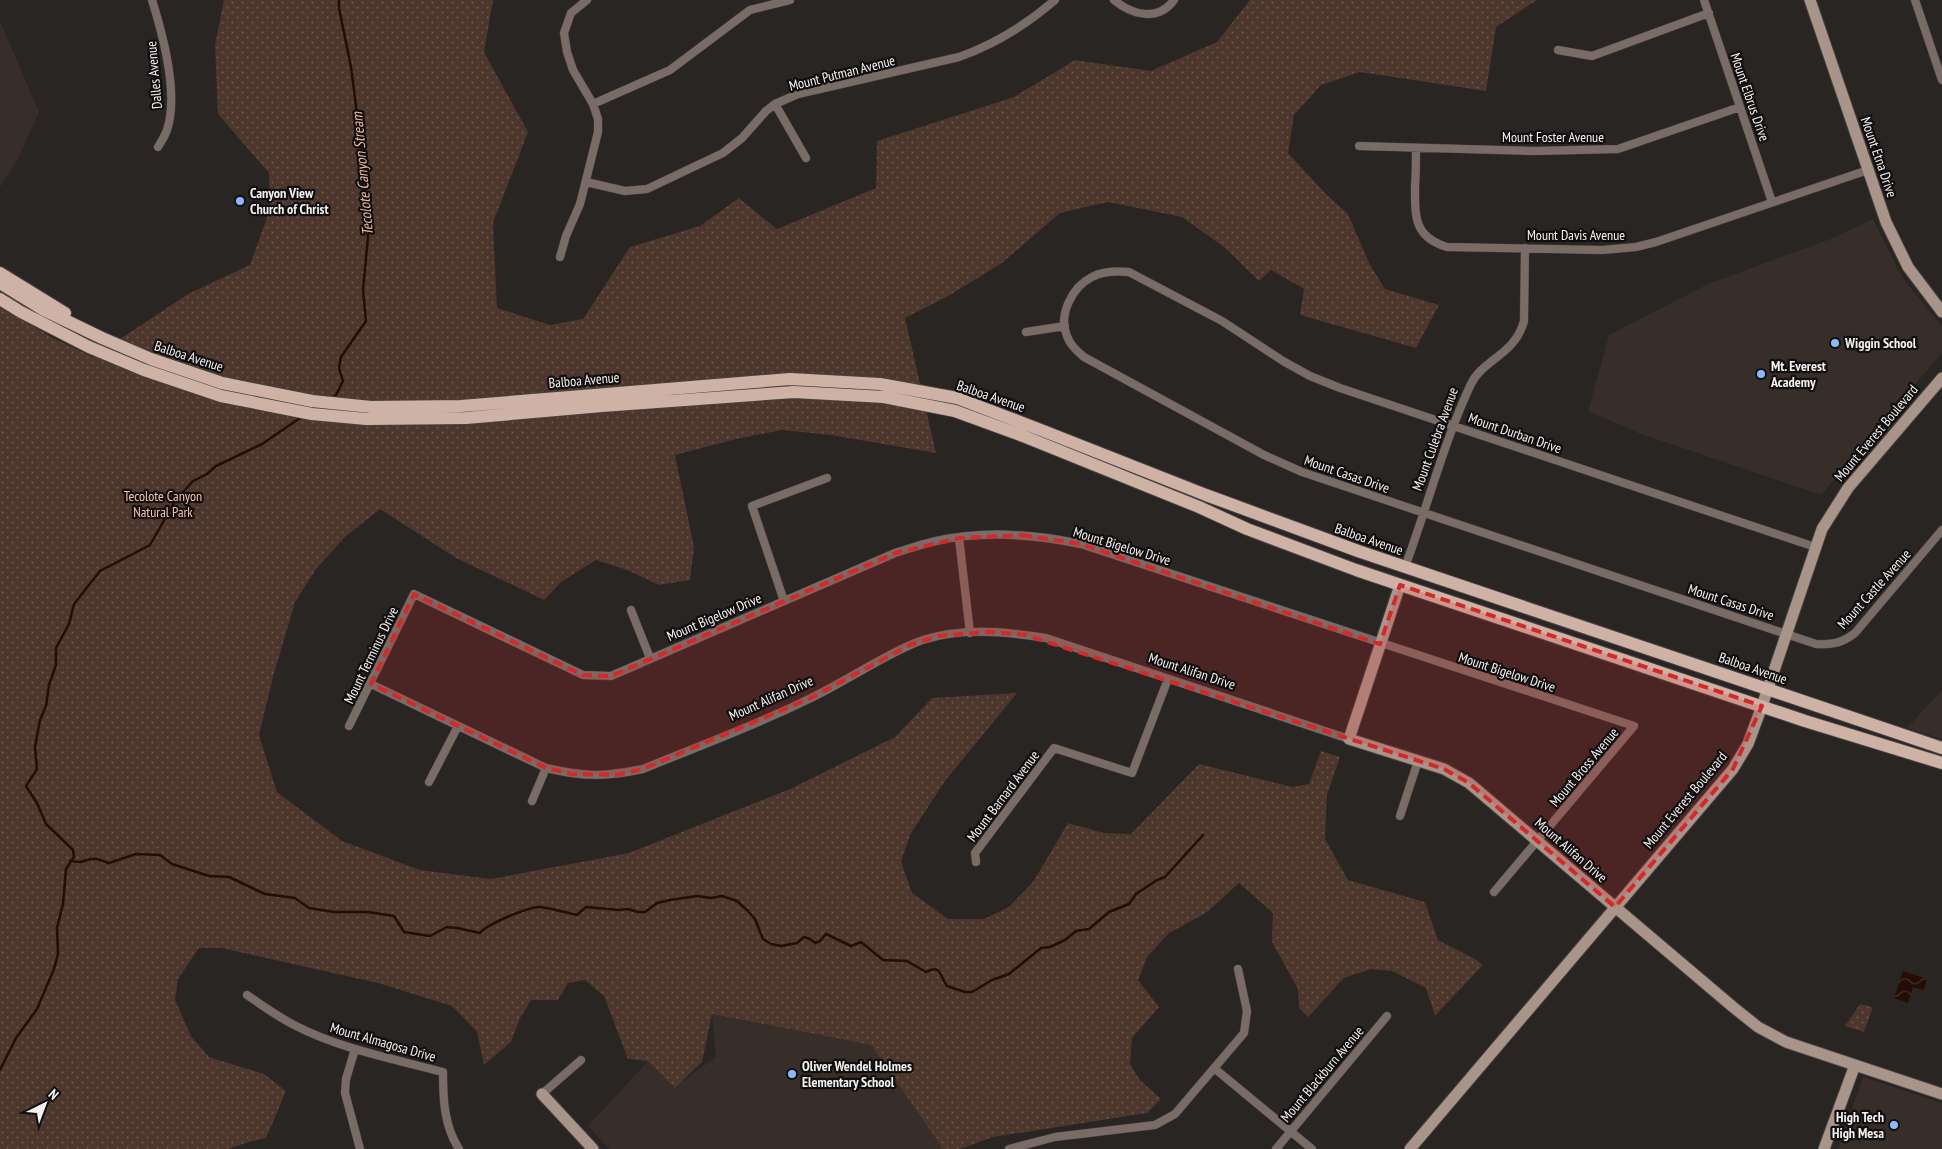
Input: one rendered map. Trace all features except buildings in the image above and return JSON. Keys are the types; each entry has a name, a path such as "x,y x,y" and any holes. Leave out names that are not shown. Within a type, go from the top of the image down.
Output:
{"main road":[{"path":"0,273 46,300 102,338"},
{"name":"Balboa Avenue","path":"0,284 42,309 151,360 222,383 312,401 371,406 461,406 790,379 880,384 910,388 966,402 1206,495 1405,567 1942,748"},
{"name":"Balboa Avenue","path":"0,299 89,347 144,370 221,396 312,414 366,419 466,418 794,392 884,397 955,411 1023,436 1199,507 1248,530 1356,570 1762,706 1942,763"},
{"path":"1356,570 1391,573 1398,572 1405,567"},
{"path":"1400,585 1413,578 1432,576"}],"street":[{"name":"Dalles Avenue","path":"152,0 164,39 170,91 170,112 167,131 158,147"},
{"path":"560,258 566,236 580,204 598,132 598,118 593,104 572,70 564,33 571,13 587,0"},
{"path":"593,104 670,70 750,10 790,0"},
{"name":"Mount Putman Avenue","path":"586,182 625,191 647,189 723,154 742,138 766,111 775,104 798,94 959,57 979,50 1030,22 1055,0"},
{"path":"1114,0 1125,9 1143,14 1163,11 1172,2"},
{"name":"Mount Elbrus Drive","path":"1704,0 1772,202"},
{"name":"Mount Etna Drive","path":"1810,0 1886,222 1908,267 1942,312"},
{"path":"1915,0 1942,80"},
{"path":"1558,50 1592,56 1709,13"},
{"path":"775,104 806,158"},
{"name":"Mount Foster Avenue","path":"1359,146 1536,151 1618,149 1740,106"},
{"name":"Mount Davis Avenue","path":"1416,148 1415,213 1418,226 1436,244 1447,247 1602,250 1636,247 1656,242 1868,170"},
{"name":"Mount Culebra Avenue","path":"1405,567 1453,425 1472,381 1485,367 1508,350 1522,329 1524,321 1525,248"},
{"name":"Mount Durban Drive","path":"1065,326 1068,303 1084,282 1093,276 1116,271 1129,272 1222,321 1282,361 1310,376 1340,388 1815,546"},
{"path":"1026,332 1065,326"},
{"name":"Mount Casas Drive","path":"1065,326 1066,335 1071,344 1084,357 1264,455 1302,472 1785,633"},
{"name":"Mount Everest Boulevard","path":"1410,1149 1734,770 1748,744 1768,690 1785,633 1822,529 1848,488 1942,378"},
{"path":"784,601 752,506 827,478"},
{"name":"Mount Castle Avenue","path":"1785,633 1816,644 1832,645 1844,641 1856,633 1942,530"},
{"name":"Mount Bigelow Drive","path":"414,594 583,675 611,676 895,553 936,541 987,534 1052,538 1082,544 1380,644 1634,726"},
{"path":"959,538 970,633"},
{"path":"1349,739 1400,585"},
{"name":"Mount Terminus Drive","path":"349,726 414,594"},
{"path":"631,610 650,658"},
{"name":"Mount Alifan Drive","path":"371,684 546,768 571,774 617,775 643,769 811,698 910,645 939,636 970,633 1007,633 1046,638 1444,769 1469,783 1758,1027 1786,1042 1942,1094"},
{"name":"Mount Barnard Avenue","path":"976,862 975,853 1054,748 1132,773 1168,679"},
{"path":"429,782 458,726"},
{"name":"Mount Bross Avenue","path":"1494,892 1634,726"},
{"path":"1400,816 1418,761"},
{"path":"532,801 546,768"},
{"path":"1009,1149 1055,1137 1155,1125 1175,1114 1244,1033 1247,1011 1238,969"},
{"name":"Mount Almagosa Drive","path":"247,995 296,1026 327,1040 443,1072 445,1115 459,1149"},
{"name":"Mount Blackburn Avenue","path":"1276,1149 1387,1016"},
{"path":"356,1049 346,1079 345,1093 360,1149"},
{"path":"581,1060 542,1094 593,1149"},
{"path":"1824,1149 1855,1065"},
{"path":"1214,1068 1312,1149"}],"highlighted area":[{"path":"1022,535 1081,544 1380,644 1400,585 1762,706 1733,769 1615,907 1469,783 1444,769 1025,635 989,632 939,636 910,645 811,698 643,769 617,775 571,774 546,768 371,684 414,594 583,675 611,676 895,553 959,538"}],"shaded area":[{"path":"0,21 39,112 17,161 0,187"},
{"name":"Mt. Everest Academy","path":"1873,219 1902,277 1942,326 1942,353 1821,495 1638,433 1588,411 1609,335 1708,284 1833,238"},
{"path":"1942,690 1942,739 1907,728"},
{"name":"Oliver Wendel Holmes Elementary School","path":"712,1014 871,1045 943,1149 609,1149 588,1126 648,1061 675,1087 716,1057"},
{"name":"High Tech High Mesa","path":"1863,1077 1942,1103 1942,1149 1838,1149"}],"green space":[{"name":"Tecolote Canyon Natural Park","path":"224,0 493,0 484,52 528,132 493,223 497,308 550,325 583,319 630,247 700,226 739,198 777,229 876,188 877,141 1014,97 1075,60 1151,71 1217,42 1250,0 1537,0 1496,27 1486,91 1360,72 1321,85 1294,115 1288,153 1326,194 1348,214 1369,263 1385,289 1439,305 1416,348 1300,315 1304,289 1271,270 1259,281 1224,247 1182,217 1108,202 1060,213 1002,263 950,295 905,318 936,453 831,435 782,430 736,439 675,455 694,547 690,580 659,585 627,570 596,560 561,582 544,600 456,558 380,509 345,537 316,569 295,602 273,677 259,735 277,792 342,841 420,870 491,879 629,853 790,789 895,737 932,698 1017,693 945,781 911,833 901,861 912,893 948,919 984,919 1009,907 1033,882 1068,823 1104,833 1131,834 1199,764 1292,787 1309,784 1321,751 1340,757 1327,795 1325,839 1348,880 1425,902 1438,940 1483,965 1435,1016 1426,988 1392,971 1371,969 1344,978 1308,1017 1299,1008 1298,989 1272,942 1273,913 1239,883 1206,913 1169,933 1147,957 1138,980 1159,1007 1132,1038 1130,1064 1140,1080 1161,1099 1147,1113 993,1137 960,1149 943,1149 871,1045 712,1014 702,1062 675,1088 648,1061 628,1059 604,996 585,980 568,983 558,1000 531,1000 520,1018 511,1042 484,1065 477,1032 452,1006 378,983 222,948 199,948 178,979 175,1000 191,1036 209,1057 264,1074 286,1091 266,1138 228,1149 0,1149 0,307 53,338 93,357 188,294 250,265 270,209 269,173 218,114 215,45"},
{"path":"1860,1004 1873,1007 1864,1032 1845,1026"}],"water":[{"path":"1903,971 1927,979 1924,990 1913,987 1908,1003 1894,998"}],"waterway":[{"name":"Tecolote Canyon Stream","path":"333,397 343,381 339,368 341,357 366,321 363,290 368,237 363,193 361,145 351,67 339,0"},
{"name":"Tecolote Canyon Stream","path":"0,1070 16,1038 37,1009 54,969 58,954 57,928 63,904 66,869 74,857 73,850 46,824 37,803 26,786 37,769 35,747 40,720 46,706 49,685 56,665 56,648 69,624 74,604 100,571 150,545 175,501 193,481 207,474 216,466 262,444 300,418"},
{"path":"70,861 81,862 97,859 109,863 136,854 160,855 172,864 209,876 229,877 265,894 295,898 309,908 334,912 368,912 394,916 404,932 430,936 447,927 480,933 499,921 536,907 577,915 586,907 628,909 645,912 657,903 670,900 697,896 711,898 722,896 737,901 748,911 755,919 763,939 771,944 781,946 797,943 804,937 815,943 820,941 826,934 851,946 861,942 883,960 907,961 926,972 938,970 947,986 965,992 972,992 992,980 1009,974 1041,948 1050,947 1065,940 1076,931 1089,929 1109,912 1129,904 1136,894 1165,877 1203,835"}],"place":[{"name":"Canyon View Church of Christ","path":"240,201"},
{"name":"Wiggin School","path":"1835,343"},
{"name":"Mt. Everest Academy","path":"1761,374"},
{"name":"Oliver Wendel Holmes Elementary School","path":"792,1074"},
{"name":"High Tech High Mesa","path":"1894,1125"}]}
